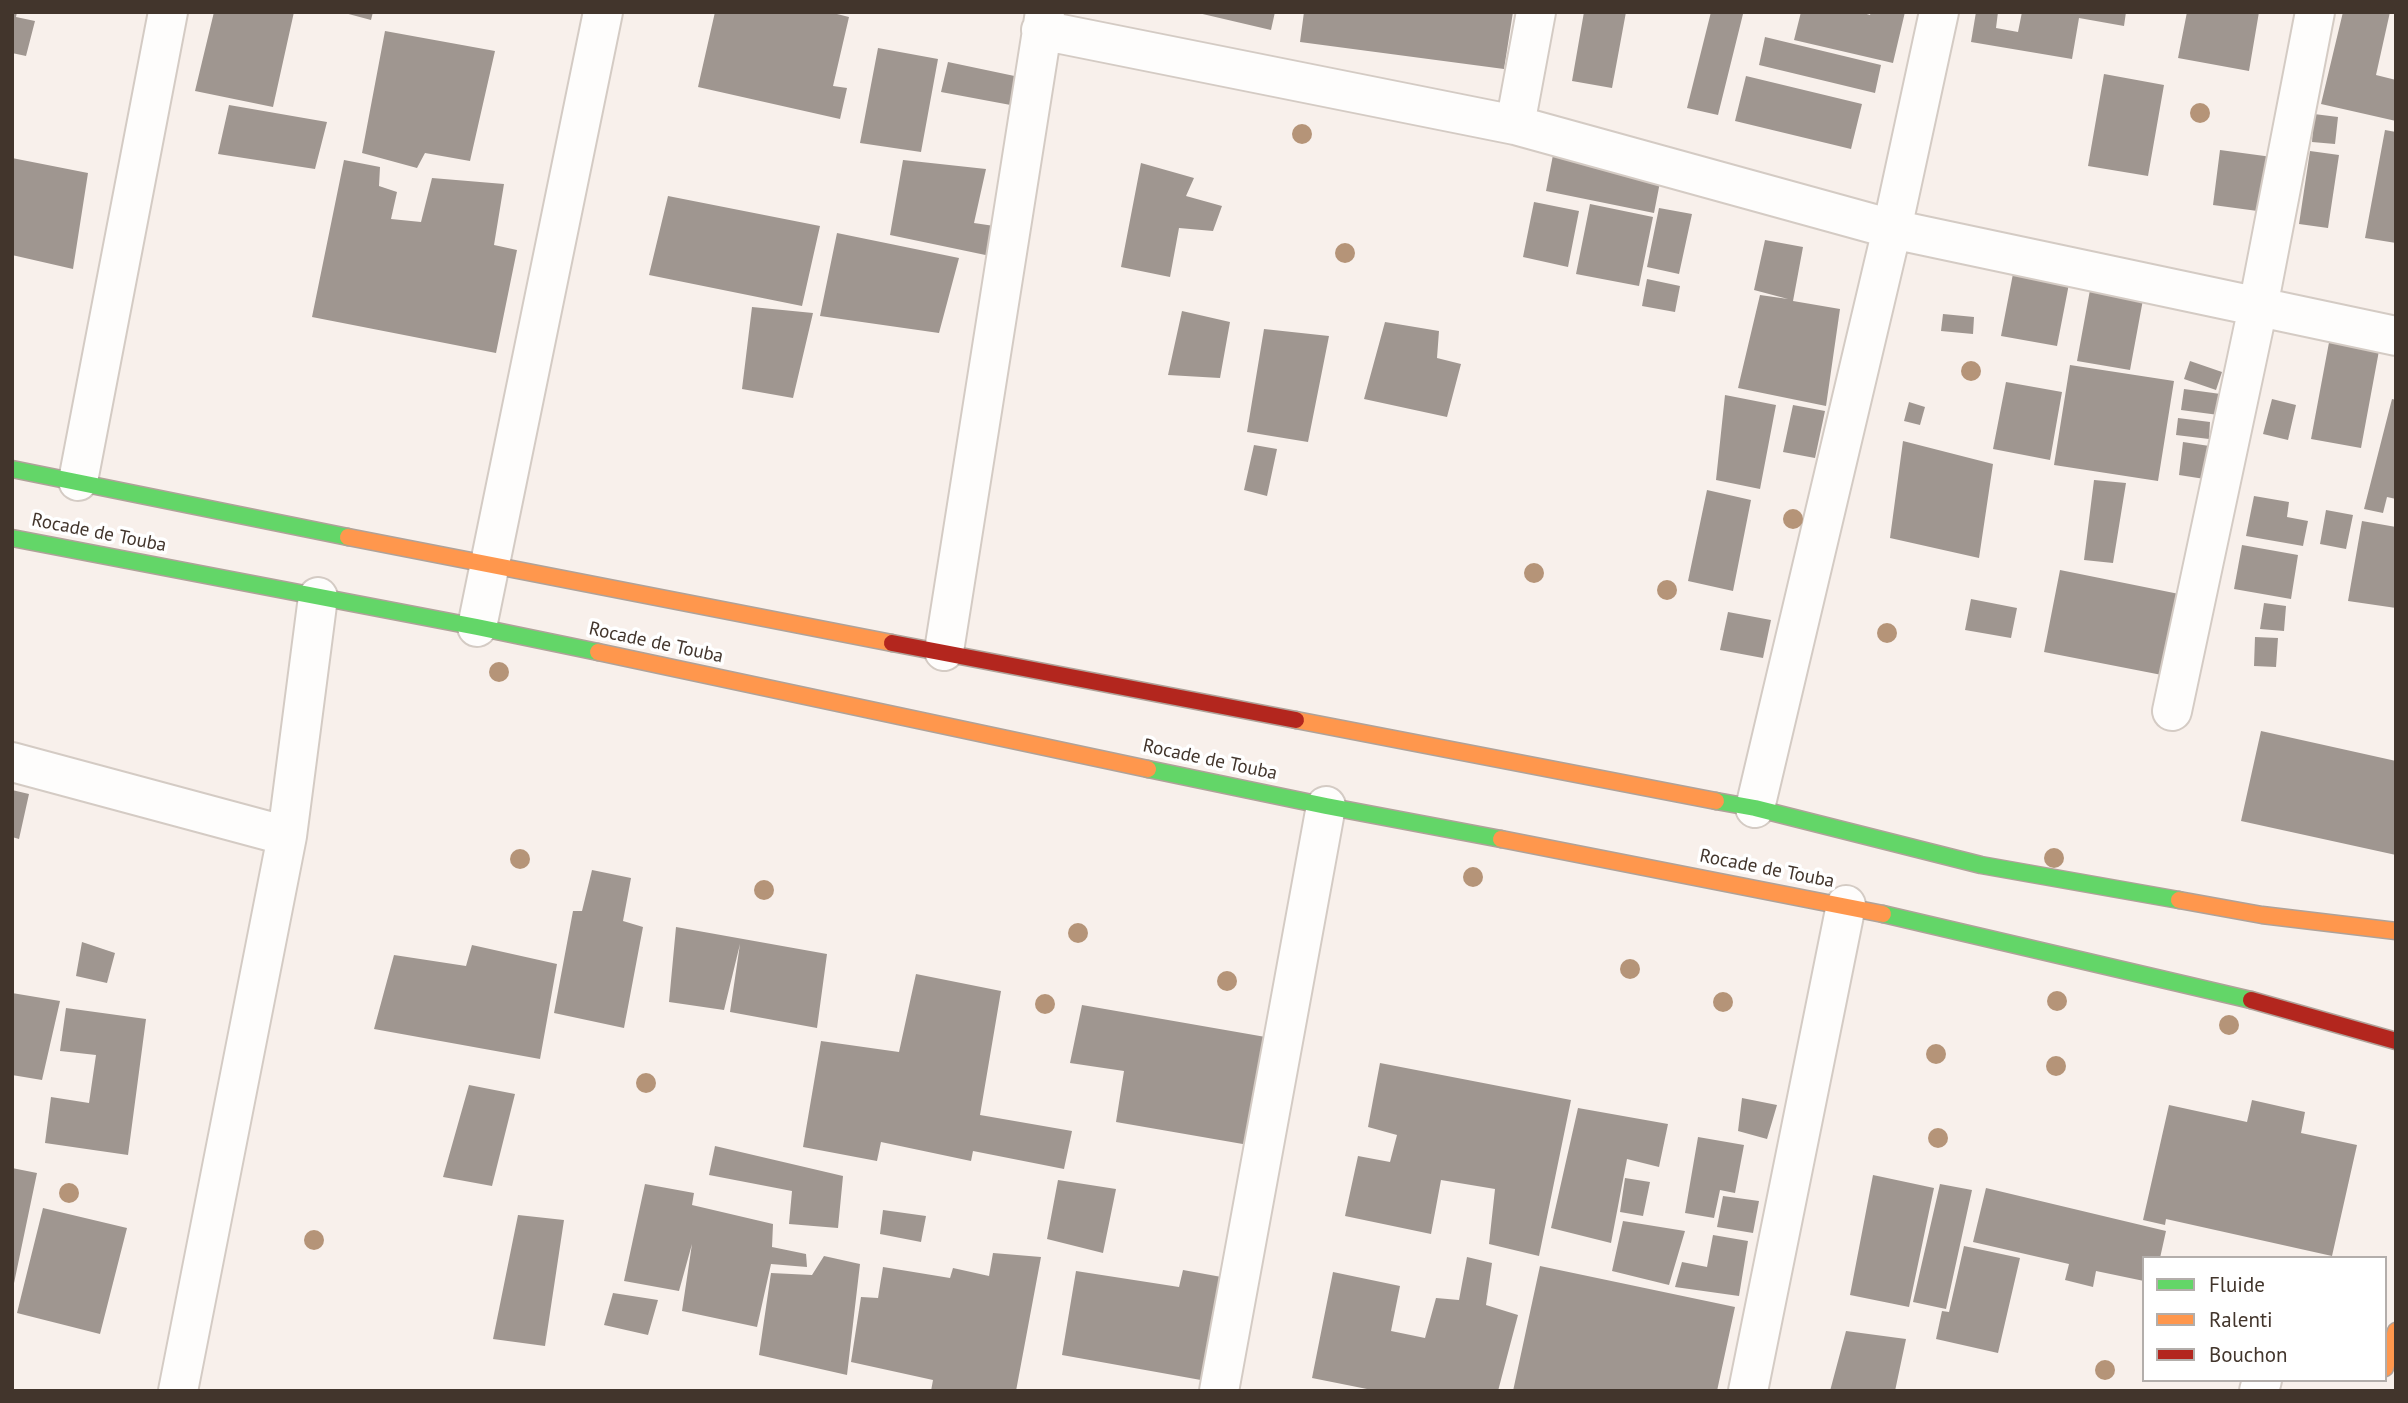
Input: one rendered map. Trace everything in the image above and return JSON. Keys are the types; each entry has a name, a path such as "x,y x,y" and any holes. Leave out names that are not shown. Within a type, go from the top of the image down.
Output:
{"main road":[{"path":"12,469 488,565 1755,808 1981,864 2262,915 2396,931"},
{"name":"Rocade de Touba","path":"12,538 477,627 1326,806 1846,905 2258,1002 2396,1041"},
{"path":"2387,1361 2396,1331"}],"street":[{"path":"78,481 168,12"},
{"path":"477,627 603,12"},
{"path":"1515,125 1536,12"},
{"path":"1755,808 1892,229 1939,12"},
{"path":"2172,711 2258,306 2315,12"},
{"path":"944,651 1043,21 1515,125 1892,229 2396,336"},
{"path":"178,1391 287,836 318,597"},
{"path":"12,762 287,836"},
{"path":"1219,1391 1326,806"},
{"path":"1748,1391 1846,905"}],"building":[{"path":"12,12 17,12 16,17 35,21 26,56 12,53"},
{"path":"214,12 294,12 273,107 195,91"},
{"path":"341,12 373,12 371,20"},
{"path":"715,12 829,12 849,17 833,86 847,88 840,119 698,87"},
{"path":"1194,12 1275,12 1271,30"},
{"path":"1304,12 1513,12 1504,69 1300,42"},
{"path":"1584,12 1626,12 1612,88 1572,81"},
{"path":"1711,12 1743,14 1718,115 1687,108"},
{"path":"1801,12 1860,12 1870,15 1871,12 1905,12 1893,63 1794,40"},
{"path":"1976,12 1998,12 1996,28 2018,32 2022,12 2126,12 2124,26 2079,18 2072,59 1971,42"},
{"path":"2187,12 2259,12 2249,71 2178,58"},
{"path":"2343,12 2390,12 2376,75 2396,80 2396,121 2321,104"},
{"path":"385,31 495,51 470,161 425,153 417,168 362,153"},
{"path":"1765,37 1881,65 1875,93 1759,65"},
{"path":"878,48 938,59 921,152 860,143"},
{"path":"948,62 1024,78 1016,106 941,92"},
{"path":"2104,74 2164,85 2148,176 2088,166"},
{"path":"1746,76 1862,104 1851,149 1735,121"},
{"path":"229,105 327,122 315,169 218,154"},
{"path":"2314,114 2338,117 2335,144 2312,142"},
{"path":"2385,130 2396,132 2396,243 2365,238"},
{"path":"2220,150 2272,157 2265,212 2213,205"},
{"path":"2310,151 2339,155 2328,228 2299,224"},
{"path":"1553,155 1661,177 1654,213 1546,191"},
{"path":"12,158 88,173 73,269 12,255"},
{"path":"344,160 380,167 379,186 397,192 391,219 421,222 432,178 504,184 494,245 517,250 496,353 312,317"},
{"path":"903,160 986,169 974,223 1001,227 995,257 890,235"},
{"path":"1141,163 1194,178 1186,196 1222,206 1213,231 1179,228 1170,277 1121,267"},
{"path":"668,196 820,226 802,306 649,275"},
{"path":"1534,202 1579,211 1568,267 1523,257"},
{"path":"1590,204 1653,217 1639,286 1576,274"},
{"path":"1659,208 1692,214 1679,274 1647,267"},
{"path":"837,233 959,258 939,333 820,316"},
{"path":"1765,240 1803,247 1793,301 1840,309 1826,406 1738,388 1760,295 1788,299 1754,290"},
{"path":"2017,253 2073,263 2057,346 2001,336"},
{"path":"2094,268 2147,278 2130,370 2077,361"},
{"path":"1647,279 1680,286 1675,312 1642,306"},
{"path":"752,307 813,313 793,398 742,389"},
{"path":"1182,311 1230,322 1220,378 1168,375"},
{"path":"1943,314 1974,317 1973,334 1941,331"},
{"path":"2333,321 2383,329 2361,448 2311,439"},
{"path":"1385,322 1439,331 1437,358 1461,364 1447,417 1364,399"},
{"path":"1264,329 1329,336 1308,442 1247,432"},
{"path":"2190,361 2222,372 2216,390 2184,379"},
{"path":"2070,365 2174,381 2158,481 2054,465"},
{"path":"2006,382 2062,392 2050,460 1993,449"},
{"path":"2184,389 2228,395 2226,416 2181,410"},
{"path":"1725,395 1776,405 1760,489 1716,480"},
{"path":"2272,399 2296,405 2288,440 2263,434"},
{"path":"2392,399 2396,400 2396,499 2387,497 2383,513 2364,509"},
{"path":"1909,402 1925,407 1920,425 1904,421"},
{"path":"1793,405 1825,411 1815,458 1783,452"},
{"path":"2178,418 2210,422 2209,439 2176,435"},
{"path":"1903,441 1993,464 1979,558 1890,538"},
{"path":"2183,442 2216,447 2211,480 2179,475"},
{"path":"1254,445 1277,449 1267,496 1244,490"},
{"path":"2094,480 2126,483 2113,563 2084,560"},
{"path":"1707,490 1751,500 1733,591 1688,581"},
{"path":"2254,496 2289,502 2287,517 2308,521 2303,546 2246,536"},
{"path":"2326,510 2353,515 2346,549 2320,544"},
{"path":"2362,521 2396,527 2396,608 2348,601"},
{"path":"2242,545 2298,555 2291,599 2234,589"},
{"path":"2060,570 2184,595 2167,676 2044,652"},
{"path":"1971,599 2017,608 2011,638 1965,630"},
{"path":"2264,603 2286,606 2284,631 2260,629"},
{"path":"1728,612 1771,620 1763,658 1720,650"},
{"path":"2255,637 2278,638 2276,667 2254,666"},
{"path":"2261,731 2396,761 2396,855 2241,821"},
{"path":"12,790 29,794 19,839 12,837"},
{"path":"592,870 631,878 623,921 643,927 624,1028 554,1013 573,911 582,911"},
{"path":"676,927 827,954 817,1028 730,1012 740,944 724,1010 669,1002"},
{"path":"82,942 115,953 107,983 76,976"},
{"path":"472,945 557,964 540,1059 374,1029 394,955 466,966"},
{"path":"916,974 1001,991 980,1115 1072,1131 1064,1169 973,1151 971,1161 881,1142 877,1161 803,1147 821,1041 899,1052"},
{"path":"12,993 60,1001 42,1080 12,1075"},
{"path":"1082,1005 1277,1039 1260,1147 1116,1122 1124,1071 1070,1063"},
{"path":"66,1008 146,1019 128,1155 45,1143 51,1097 89,1103 96,1055 60,1051"},
{"path":"1380,1063 1571,1100 1539,1256 1489,1244 1495,1189 1441,1180 1431,1234 1345,1216 1358,1156 1390,1162 1397,1135 1368,1127"},
{"path":"469,1085 515,1094 492,1186 443,1177"},
{"path":"1742,1098 1777,1105 1767,1139 1738,1131"},
{"path":"2252,1100 2305,1112 2301,1133 2357,1145 2332,1256 2166,1219 2165,1225 2143,1220 2169,1105 2247,1122"},
{"path":"1578,1108 1668,1124 1659,1167 1627,1159 1611,1243 1551,1228"},
{"path":"1698,1137 1744,1145 1735,1193 1720,1190 1714,1218 1685,1213"},
{"path":"715,1146 843,1176 838,1228 789,1224 792,1191 709,1175"},
{"path":"12,1168 37,1173 13,1288 12,1288"},
{"path":"1873,1175 1934,1188 1909,1307 1850,1295"},
{"path":"1625,1178 1650,1182 1643,1216 1620,1212"},
{"path":"1058,1180 1116,1189 1103,1253 1047,1239"},
{"path":"645,1184 694,1193 692,1205 773,1224 772,1247 806,1254 807,1267 771,1264 757,1327 682,1311 692,1244 679,1291 624,1281"},
{"path":"1940,1184 1972,1190 1946,1309 1913,1302"},
{"path":"1986,1188 2166,1231 2160,1256 2142,1256 2142,1281 2096,1271 2093,1287 2065,1280 2069,1264 1973,1242"},
{"path":"1723,1196 1759,1201 1753,1233 1717,1227"},
{"path":"43,1208 127,1228 100,1334 17,1313"},
{"path":"883,1210 926,1216 921,1242 880,1234"},
{"path":"518,1215 564,1220 545,1346 493,1339"},
{"path":"1623,1221 1685,1231 1669,1285 1612,1271"},
{"path":"1713,1235 1748,1241 1739,1296 1675,1287 1682,1262 1707,1267"},
{"path":"1964,1246 2020,1258 1998,1353 1936,1339 1942,1311 1949,1312"},
{"path":"993,1253 1041,1257 1016,1391 931,1391 933,1380 851,1362 861,1297 878,1298 883,1267 950,1278 953,1268 989,1276"},
{"path":"824,1256 860,1264 847,1375 759,1355 771,1273 812,1275"},
{"path":"1467,1257 1492,1263 1486,1305 1518,1315 1498,1391 1377,1391 1312,1378 1333,1272 1400,1286 1391,1331 1425,1338 1436,1298 1459,1300"},
{"path":"1540,1266 1735,1307 1717,1391 1513,1391"},
{"path":"1183,1270 1227,1278 1212,1382 1062,1355 1076,1271 1179,1287"},
{"path":"613,1293 658,1300 648,1335 604,1325"},
{"path":"1846,1331 1906,1339 1895,1391 1830,1391"}],"traffic: fast":[{"path":"12,469 348,537"},
{"path":"12,538 598,652"},
{"path":"1148,769 1501,839"},
{"path":"1716,801 1755,808 1981,865 2179,900"},
{"path":"1883,914 2251,1000"}],"traffic: slow":[{"path":"348,537 892,643"},
{"path":"598,652 1148,769"},
{"path":"1296,720 1716,801"},
{"path":"1501,839 1883,914"},
{"path":"2179,900 2262,915 2396,931"},
{"path":"2387,1361 2396,1331"}],"traffic: jam":[{"path":"892,643 1296,720"},
{"path":"2251,1000 2396,1041"}]}
